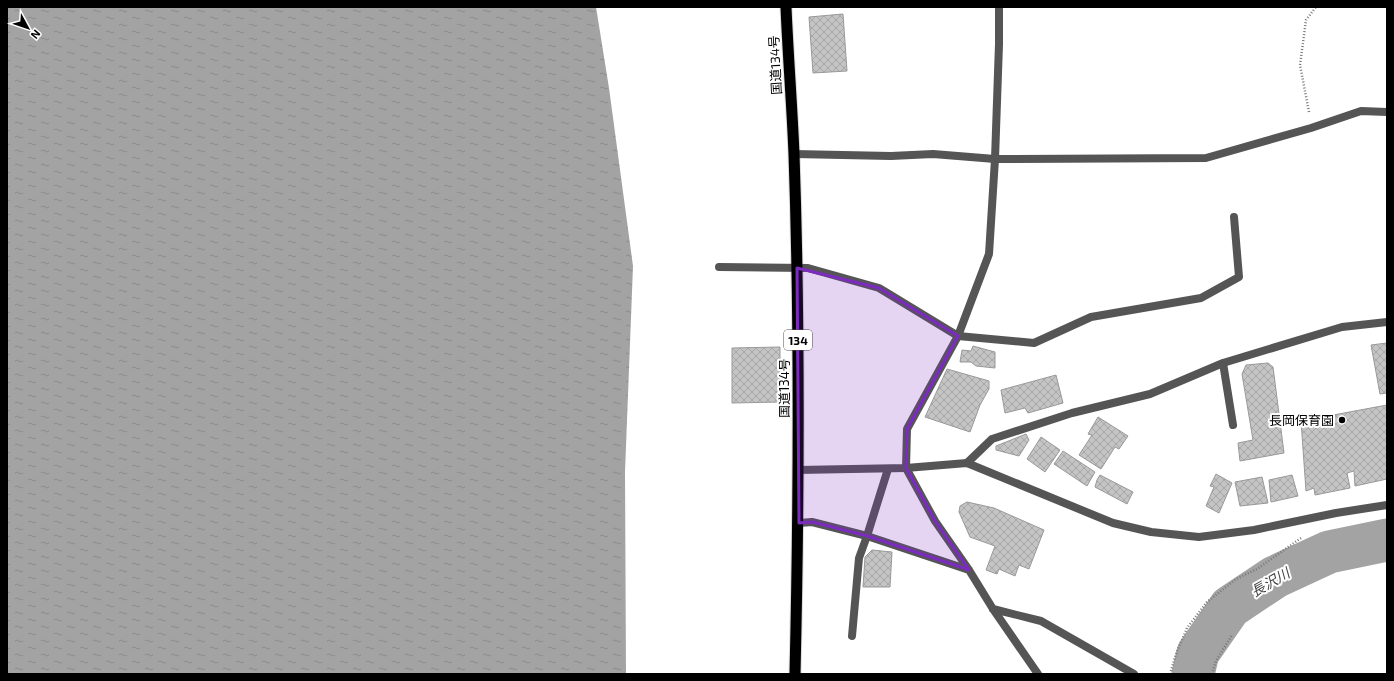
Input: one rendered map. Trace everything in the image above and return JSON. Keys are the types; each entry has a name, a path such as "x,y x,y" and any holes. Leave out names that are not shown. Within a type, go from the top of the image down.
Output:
{"highway":[{"name":"国道134号","path":"786,7 794,154 797,268 799,523 795,674"}],"street":[{"path":"999,7 995,159 989,254 958,336 907,429 906,468 935,521 1038,674"},
{"path":"794,154 891,156 933,154 995,159 1206,158 1311,128 1362,111 1387,112"},
{"path":"719,267 808,268 879,288 958,336 1034,343 1091,317 1201,298 1239,277 1234,217"},
{"path":"967,464 992,439 1072,413 1150,394 1223,363 1342,327 1387,322"},
{"path":"1223,363 1233,425"},
{"path":"798,470 888,469 967,464 1113,522 1158,533 1199,536 1254,530 1387,504"},
{"path":"852,636 859,558 888,469"},
{"path":"799,523 812,522 867,536 969,570"},
{"path":"993,609 1042,622 1134,674"}],"path":[{"path":"1311,128 1300,65 1306,20 1316,7"},
{"path":"1170,674 1176,654 1187,628 1207,602 1236,579 1257,569 1305,535"},
{"path":"1212,674 1216,660 1232,635"}],"highlighted area":[{"path":"797,268 879,288 958,336 907,429 906,468 935,521 969,570 867,536 812,522 799,523"}],"water":[{"path":"7,7 596,7 609,88 633,266 625,472 626,674 7,674"}],"building":[{"path":"843,14 847,71 813,73 809,17"},
{"path":"1387,343 1387,393 1380,394 1371,345"},
{"path":"973,346 995,352 995,368 976,366 971,362 960,362 962,350 971,351"},
{"path":"780,347 780,402 732,403 732,348"},
{"path":"1268,363 1273,367 1284,453 1240,461 1238,443 1253,440 1242,374 1246,365"},
{"path":"947,369 989,381 989,389 980,405 970,432 925,417"},
{"path":"1056,375 1063,403 1028,413 1025,408 1005,413 1001,390"},
{"path":"1387,405 1387,479 1355,486 1354,471 1347,473 1350,488 1315,495 1314,488 1306,491 1301,421"},
{"path":"1098,417 1128,436 1119,449 1115,447 1101,469 1079,455 1092,435 1088,434"},
{"path":"1026,434 1029,440 1019,456 996,450 996,446"},
{"path":"1041,437 1060,450 1045,472 1027,459"},
{"path":"1063,451 1095,472 1087,486 1054,464"},
{"path":"1216,474 1232,483 1219,513 1206,506 1214,487 1210,486"},
{"path":"1100,475 1133,492 1127,504 1095,487"},
{"path":"1292,475 1298,496 1271,502 1269,480"},
{"path":"1262,477 1268,503 1240,506 1235,482"},
{"path":"967,502 994,508 1044,530 1029,569 1019,565 1015,576 999,569 997,574 986,570 995,546 970,537 959,512 960,506"},
{"path":"872,550 892,552 890,587 863,587 865,557"}],"waterway":[{"name":"長沢川","path":"1193,674 1198,653 1230,607 1275,577 1329,552 1387,540"}],"place":[{"name":"長岡保育園","path":"1342,420"}]}
